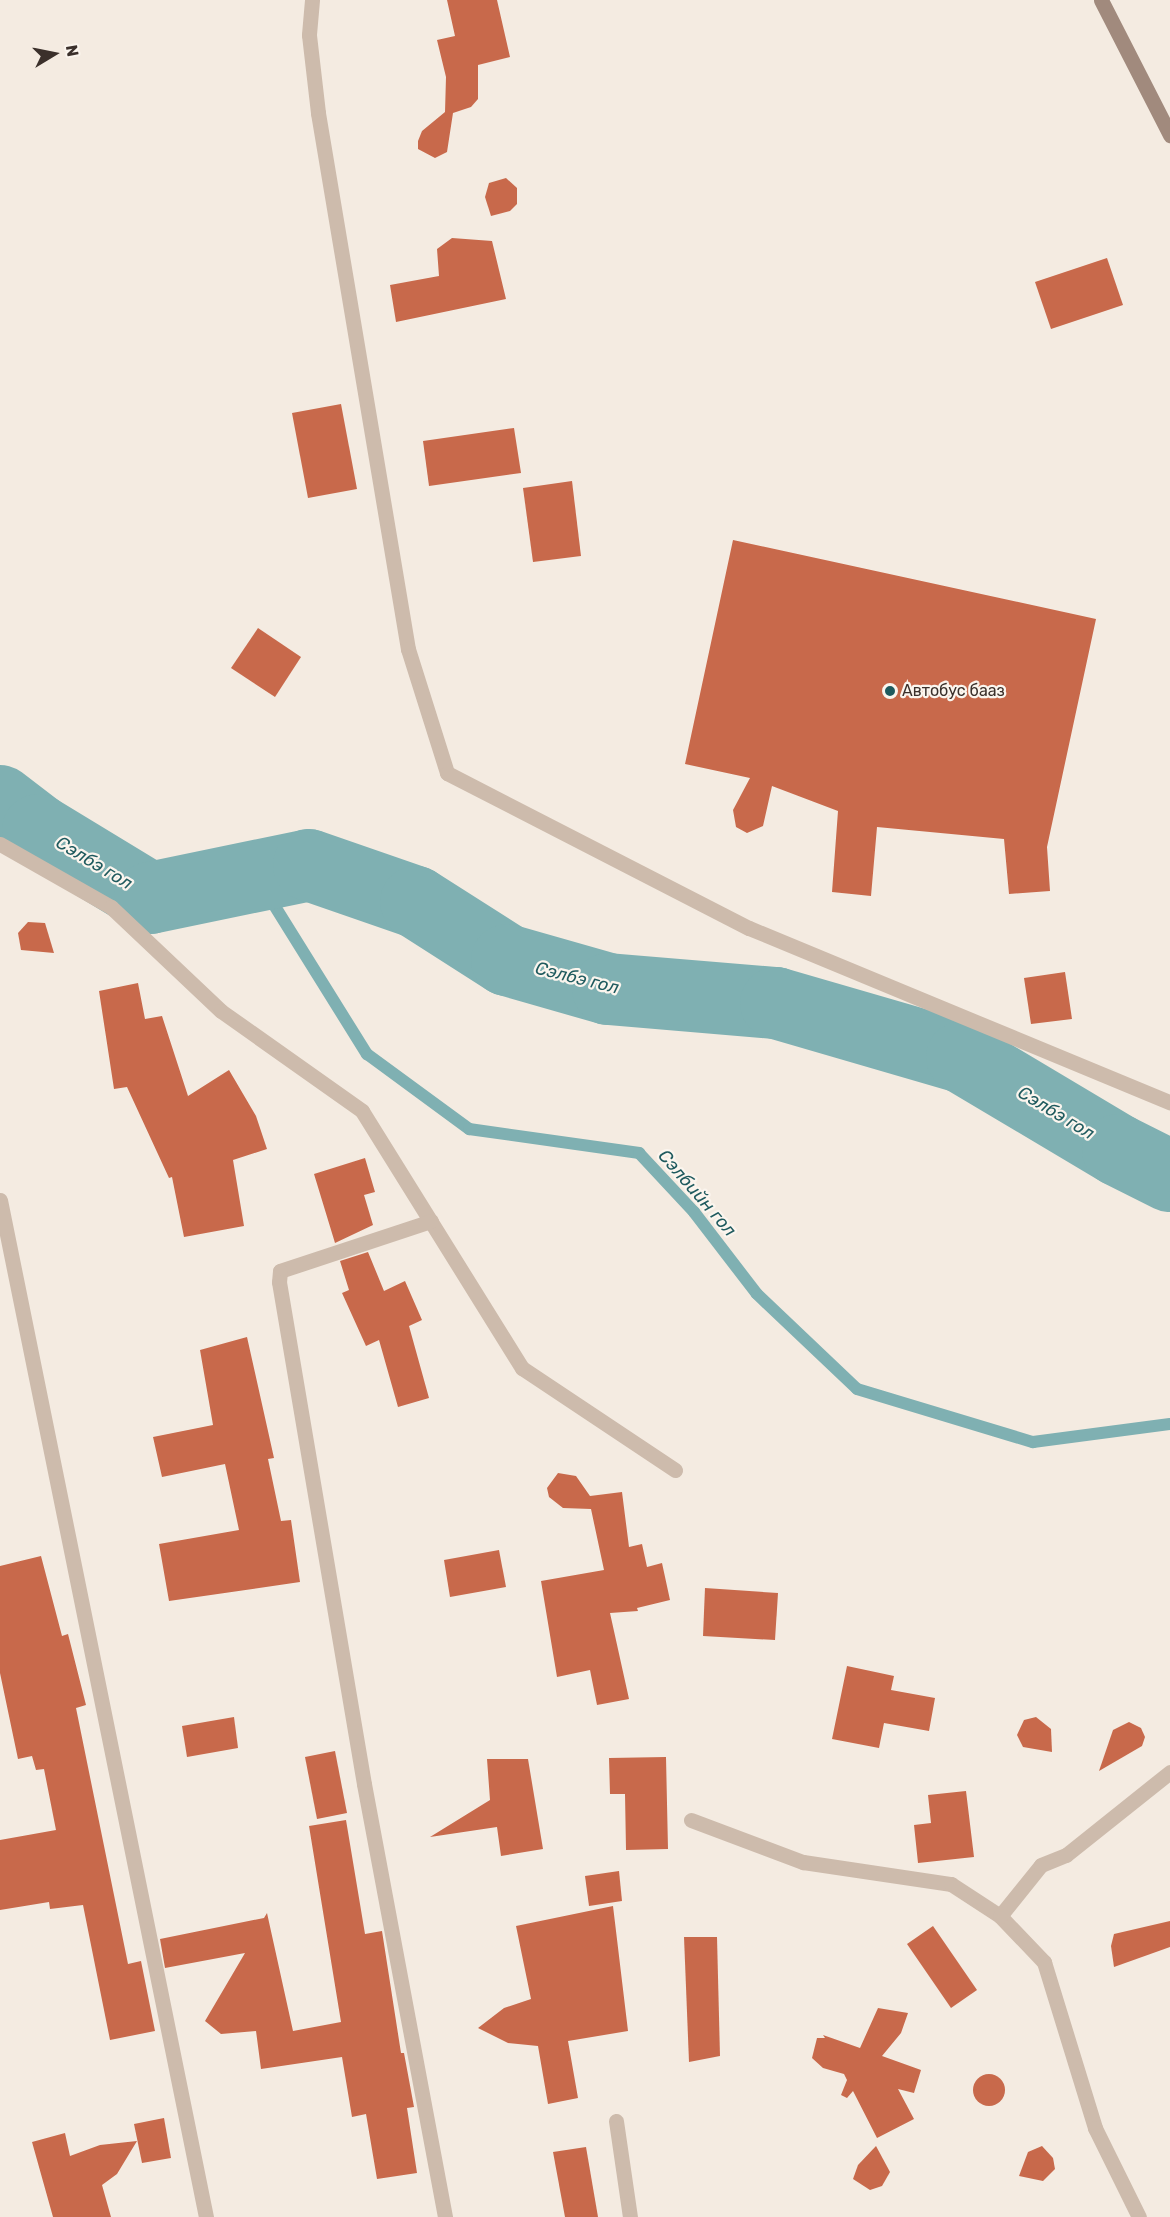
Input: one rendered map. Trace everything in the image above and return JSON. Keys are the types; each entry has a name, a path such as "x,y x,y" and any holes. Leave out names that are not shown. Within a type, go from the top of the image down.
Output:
{"main road":[{"path":"1101,0 1170,135"}],"street":[{"path":"312,0 309,35 318,113 406,637 447,773 749,928 1170,1102"},
{"path":"0,844 111,907 221,1011 362,1111 522,1368 675,1470"},
{"path":"0,1200 206,2217"},
{"path":"431,1221 280,1271 279,1282 364,1784 445,2217"},
{"path":"1000,1916 1041,1864 1066,1855 1170,1772"},
{"path":"691,1820 803,1862 951,1884 1000,1916 1044,1962 1095,2128 1139,2217"},
{"path":"616,2121 630,2217"}],"building":[{"path":"447,0 497,0 510,57 478,65 478,99 471,107 453,113 447,152 435,158 418,149 418,141 422,131 445,112 446,77 437,40 455,36"},
{"path":"506,178 517,188 517,204 510,211 491,216 485,197 489,183"},
{"path":"452,238 492,241 506,299 396,322 390,285 439,276 437,249"},
{"path":"1107,258 1123,305 1051,329 1035,282"},
{"path":"341,404 357,489 308,498 292,413"},
{"path":"514,428 521,473 429,486 423,441"},
{"path":"572,481 581,556 533,562 523,488"},
{"name":"Автобус бааз","path":"733,540 1096,619 1047,847 1050,891 1009,894 1004,839 877,827 871,896 832,892 838,811 772,786 763,826 747,833 736,827 733,810 750,778 685,764"},
{"path":"258,628 301,657 275,697 231,668"},
{"path":"28,922 45,923 54,953 21,950 18,933"},
{"path":"1065,972 1072,1019 1031,1024 1024,978"},
{"path":"138,983 145,1019 162,1016 188,1096 229,1070 256,1116 267,1149 233,1160 244,1226 184,1237 172,1177 169,1178 127,1087 114,1089 99,991"},
{"path":"365,1158 375,1192 364,1195 373,1225 335,1243 314,1174"},
{"path":"368,1252 384,1291 405,1281 422,1320 409,1326 429,1398 398,1407 379,1340 366,1346 342,1293 349,1290 340,1261"},
{"path":"247,1337 274,1458 268,1459 281,1521 291,1520 300,1582 169,1601 159,1544 239,1530 225,1464 162,1477 153,1437 213,1425 200,1350"},
{"path":"558,1473 576,1476 590,1496 622,1492 629,1547 642,1544 647,1567 662,1563 670,1600 637,1608 638,1611 610,1613 629,1699 597,1705 590,1670 557,1677 541,1581 604,1570 591,1509 563,1508 549,1497 547,1488"},
{"path":"499,1550 506,1587 450,1597 444,1560"},
{"path":"41,1556 62,1636 68,1634 86,1705 76,1708 128,1964 141,1961 155,2031 110,2040 83,1905 50,1909 49,1902 0,1910 0,1840 56,1830 44,1769 36,1770 32,1756 18,1759 0,1673 0,1566"},
{"path":"705,1588 778,1593 775,1640 703,1636"},
{"path":"847,1666 894,1676 891,1690 935,1698 929,1731 884,1723 879,1748 832,1739"},
{"path":"234,1717 238,1748 187,1757 182,1726"},
{"path":"1036,1717 1051,1729 1052,1752 1023,1747 1017,1735 1024,1720"},
{"path":"1129,1722 1141,1728 1145,1737 1142,1746 1099,1771 1113,1730"},
{"path":"335,1751 347,1813 317,1819 305,1757"},
{"path":"666,1757 668,1849 626,1850 625,1794 610,1794 609,1758"},
{"path":"487,1759 528,1759 543,1849 501,1856 497,1827 430,1837 490,1800"},
{"path":"966,1791 974,1857 918,1863 914,1825 931,1823 928,1795"},
{"path":"346,1820 365,1934 382,1931 401,2053 404,2053 414,2107 407,2108 417,2173 377,2179 366,2114 352,2117 342,2057 261,2069 256,2031 221,2034 205,2021 245,1953 165,1968 160,1939 264,1918 267,1913 293,2031 341,2022 309,1826"},
{"path":"619,1871 622,1901 589,1906 585,1876"},
{"path":"613,1906 628,2031 568,2041 578,2098 548,2104 538,2046 508,2043 478,2028 504,2008 531,1999 516,1926"},
{"path":"1170,1921 1170,1947 1114,1967 1111,1946 1114,1934"},
{"path":"933,1926 977,1990 951,2008 907,1944"},
{"path":"684,1937 717,1937 720,2056 689,2062"},
{"path":"878,2008 908,2013 901,2033 882,2056 921,2070 914,2093 898,2089 914,2119 877,2138 853,2091 847,2098 841,2095 847,2080 844,2074 823,2068 812,2058 817,2038 825,2038 823,2035 860,2048"},
{"path":"989,2074 1000,2079 1005,2090 1000,2101 989,2106 978,2101 973,2090 978,2079"},
{"path":"164,2118 171,2158 142,2163 134,2124"},
{"path":"65,2133 70,2156 100,2145 137,2141 117,2174 102,2185 111,2217 53,2217 32,2142"},
{"path":"876,2146 890,2172 882,2186 870,2190 853,2179 858,2165"},
{"path":"1042,2146 1053,2158 1055,2169 1043,2181 1019,2176 1028,2152"},
{"path":"586,2147 598,2217 565,2217 553,2152"}],"waterway":[{"name":"Сэлбэ гол","path":"0,801 38,830 150,898 309,865 416,902 507,960 608,989 776,1003 962,1057 1118,1150 1170,1176"},
{"name":"Сэлбийн гол","path":"256,876 367,1054 469,1129 639,1153 694,1212 757,1294 857,1389 1033,1442 1170,1424"}],"place":[{"name":"Автобус бааз","path":"890,691"}]}
